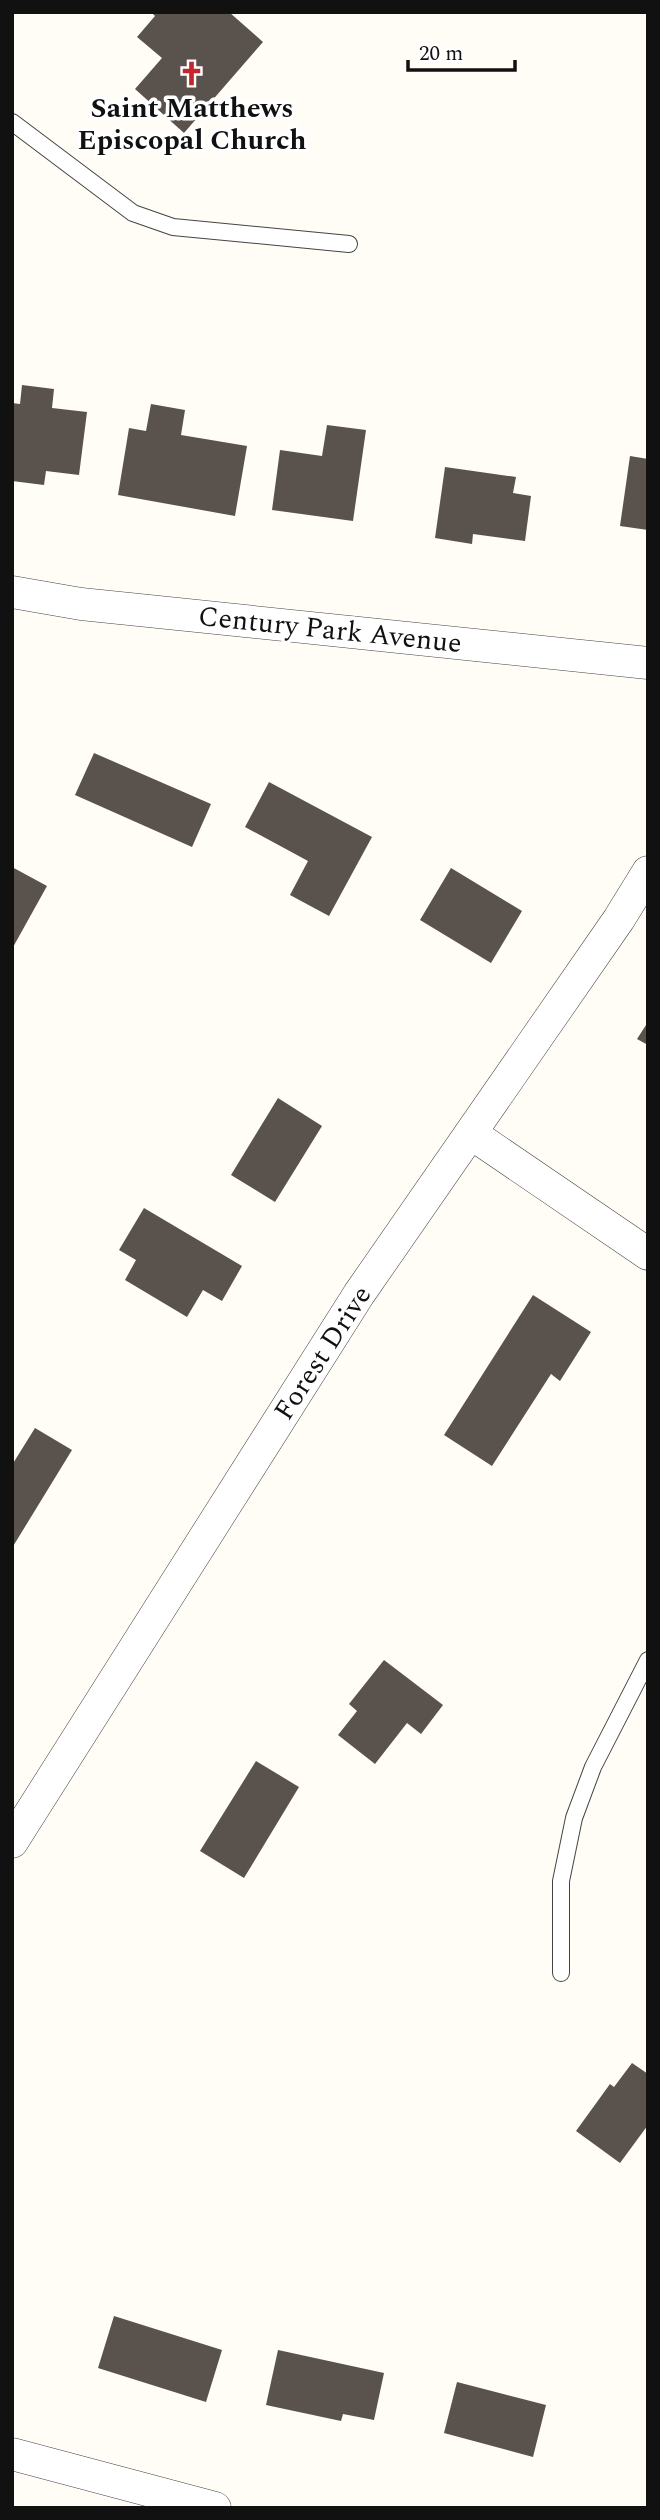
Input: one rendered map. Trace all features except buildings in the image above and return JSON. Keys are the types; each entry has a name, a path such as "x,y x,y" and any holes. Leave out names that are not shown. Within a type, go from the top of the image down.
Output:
{"street":[{"name":"Century Park Avenue","path":"12,592 81,604 648,663"},
{"name":"Forest Drive","path":"12,1842 359,1294 619,919 648,872"},
{"path":"472,1133 648,1254"},
{"path":"12,2454 215,2508"}],"lane":[{"path":"12,122 133,213 173,228 349,244"},
{"path":"561,1973 561,1881 574,1818 593,1768 648,1660"}],"place":[{"name":"Saint Matthews Episcopal Church","path":"192,74"}]}
